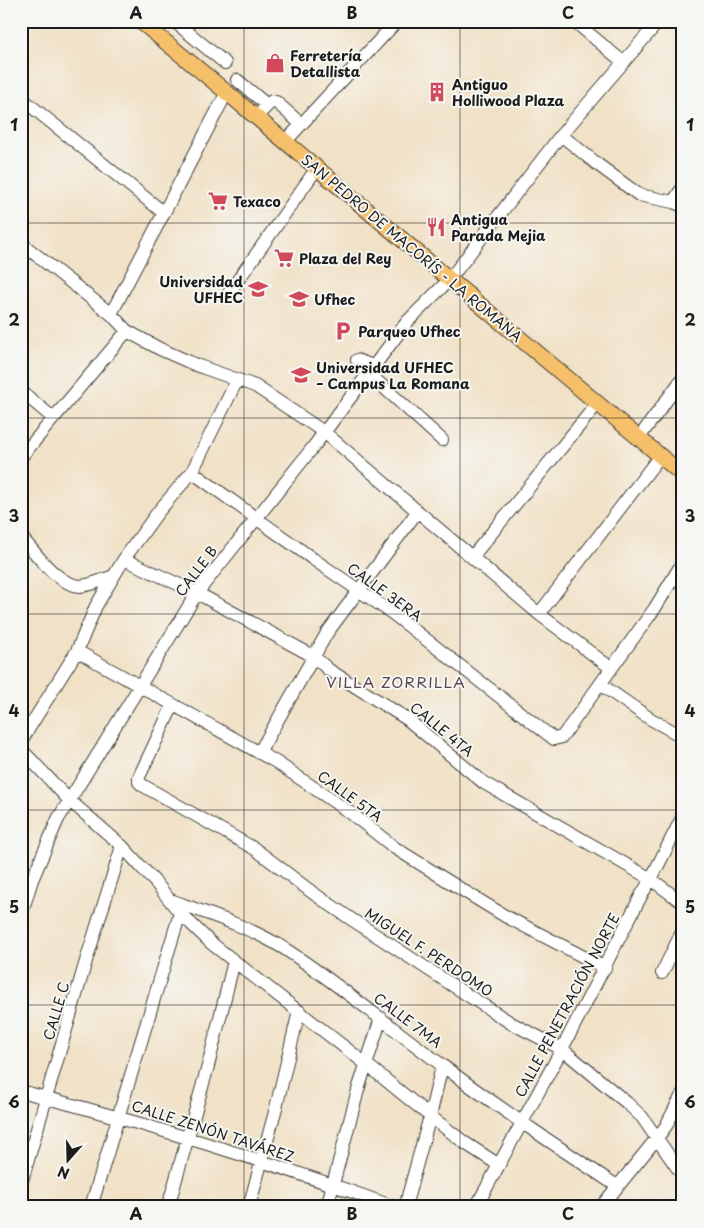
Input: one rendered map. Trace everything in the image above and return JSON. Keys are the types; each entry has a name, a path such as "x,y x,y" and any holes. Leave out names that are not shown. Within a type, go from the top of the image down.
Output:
{"main road":[{"name":"SAN PEDRO DE MACORÍS - LA ROMANA","path":"143,22 596,404 683,475"}],"street":[{"path":"174,21 225,63"},
{"path":"285,142 398,21"},
{"path":"574,21 623,62"},
{"name":"CALLE B","path":"21,915 58,819 197,593 257,519 406,322 449,280 561,134 660,21"},
{"path":"237,80 267,105"},
{"path":"111,314 227,92"},
{"path":"21,98 164,212"},
{"path":"256,117 272,101 276,102 301,124"},
{"path":"561,134 639,195 678,204 683,187"},
{"path":"226,297 317,168"},
{"path":"21,243 111,314 127,331 160,349 255,386 324,432 539,614 611,668"},
{"path":"21,457 127,331"},
{"path":"357,360 371,370 442,440"},
{"path":"638,439 683,378"},
{"path":"21,740 77,651 96,606 124,560 158,512 192,472 237,380"},
{"path":"21,391 53,418"},
{"path":"472,557 596,404"},
{"path":"539,614 660,456"},
{"name":"CALLE 3ERA","path":"192,472 392,613 550,737 562,737 600,684"},
{"path":"259,753 327,633 417,512"},
{"path":"21,537 58,578 69,584 82,586 114,576"},
{"name":"CALLE 4TA","path":"124,560 197,593 313,656 329,670 407,719 484,783 651,879 683,903"},
{"path":"683,562 656,608 600,684 649,718 683,737"},
{"name":"CALLE 5TA","path":"77,651 276,762 352,814 395,848 428,869 505,916 605,968"},
{"name":"MIGUEL F. PERDOMO","path":"173,705 139,777 139,782 142,785 255,849 313,893 469,996 512,1023 562,1049 628,1103 642,1117 683,1176"},
{"path":"21,749 69,800 122,846 180,913 211,943 465,1143 499,1165"},
{"name":"CALLE PENETRACIÓN NORTE","path":"476,1207 605,968 683,816"},
{"name":"CALLE C","path":"21,1184 86,960 122,846"},
{"name":"CALLE 7MA","path":"169,900 215,917 284,949 381,1018 442,1066 522,1123 617,1186"},
{"path":"91,1207 180,913"},
{"path":"662,973 683,930"},
{"path":"168,1207 208,1066 234,961"},
{"path":"249,1207 299,1011"},
{"path":"327,1207 334,1186 341,1148 381,1018"},
{"path":"405,1207 442,1066"},
{"name":"CALLE ZENÓN TAVÁREZ","path":"21,1091 117,1116 262,1161 394,1207"},
{"path":"601,1207 666,1126 683,1093"}],"place":[{"name":"Ferretería Detallista","path":"275,63"},
{"name":"Antiguo Holliwood Plaza","path":"437,92"},
{"name":"Texaco","path":"218,201"},
{"name":"Antigua Parada Mejia","path":"436,227"},
{"name":"Plaza del Rey","path":"284,258"},
{"name":"Universidad UFHEC","path":"258,289"},
{"name":"Ufhec","path":"299,299"},
{"name":"Parqueo Ufhec","path":"343,331"},
{"name":"Universidad UFHEC – Campus La Romana","path":"301,375"}],"district":[{"name":"VILLA ZORRILLA","path":"396,681"}]}
